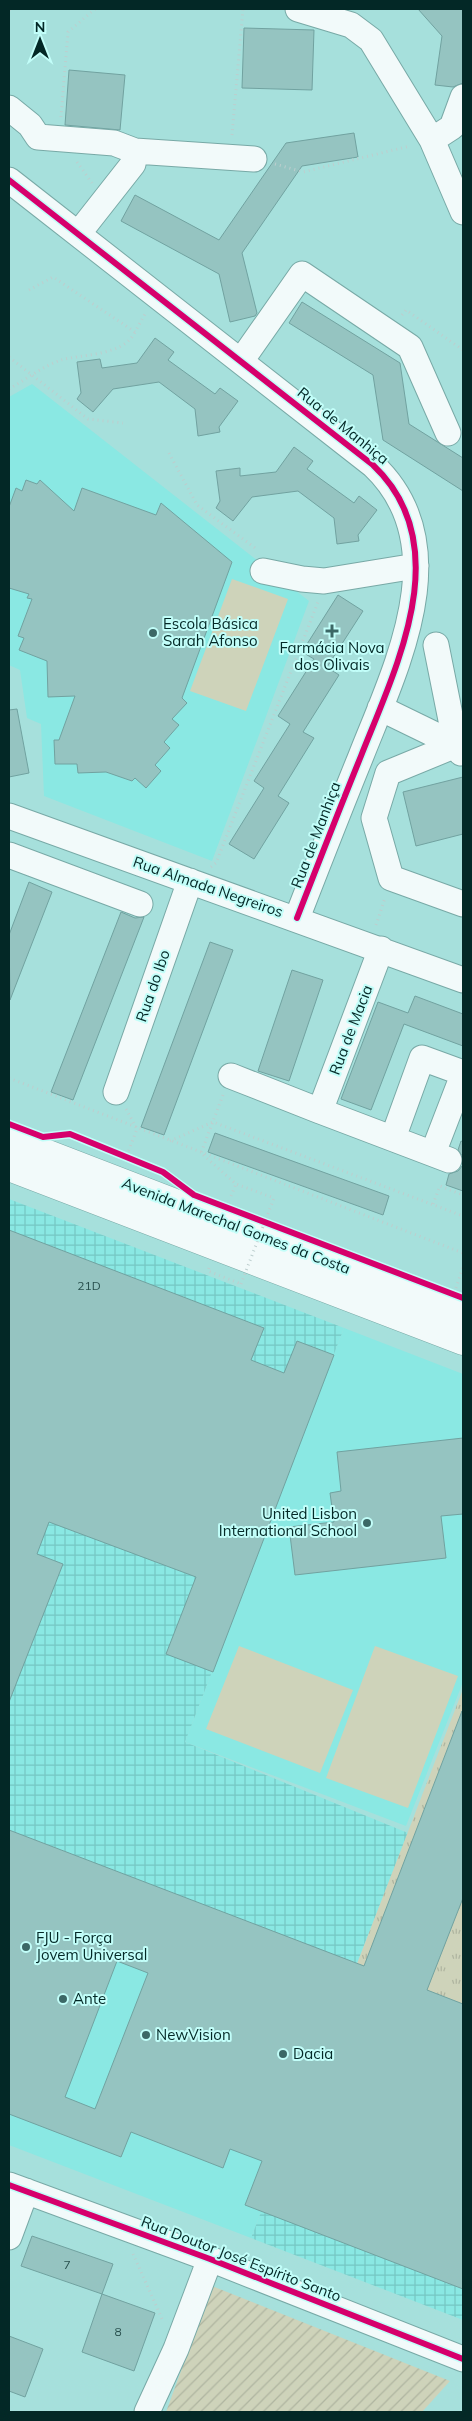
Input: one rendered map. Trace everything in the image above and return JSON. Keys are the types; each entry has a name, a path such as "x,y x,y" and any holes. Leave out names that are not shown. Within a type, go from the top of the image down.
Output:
{"main road":[{"name":"Avenida Marechal Gomes da Costa","path":"9,1139 126,1166 458,1301"},
{"name":"Avenida Marechal Gomes da Costa","path":"9,1167 463,1341"}],"street":[{"path":"298,9 351,25 371,40 432,140 463,212"},
{"path":"432,140 452,127 457,120 463,96"},
{"path":"9,108 30,125 38,137 114,143 135,151 242,158"},
{"path":"78,234 133,164 135,151"},
{"name":"Rua de Manhiça","path":"9,180 320,422 383,475 400,500 406,513 411,528 416,566 415,588 408,627 380,708 297,918"},
{"path":"241,361 302,274 410,347 448,433"},
{"path":"264,563 302,580 324,581 416,566"},
{"path":"436,646 461,748"},
{"path":"380,708 461,748"},
{"path":"461,748 388,773 374,818 391,878 463,904"},
{"name":"Rua Almada Negreiros","path":"9,818 297,918 463,980"},
{"path":"9,855 140,904"},
{"name":"Rua do Ibo","path":"116,1092 190,881"},
{"name":"Rua de Macia","path":"320,1111 375,947"},
{"path":"231,1076 320,1111 392,1138 441,1156 463,1074 422,1058 392,1138"},
{"path":"9,2237 17,2188"},
{"name":"Rua Doutor José Espírito Santo","path":"17,2188 210,2259 463,2359"},
{"path":"147,2412 176,2349 210,2259"}],"path":[{"path":"95,9 68,32 59,139 104,200"},
{"path":"243,9 242,158 303,172 432,140"},
{"path":"29,290 53,277 135,332"},
{"path":"9,389 60,360 98,355 132,339 147,310"},
{"path":"9,357 88,419 123,423"},
{"path":"169,453 197,505 264,563"},
{"path":"190,881 216,863 314,615 324,581"},
{"path":"375,947 391,878"},
{"path":"201,1153 231,1076"},
{"path":"9,1078 463,1253"},
{"path":"116,1092 137,1128 126,1166"},
{"path":"169,1141 213,1122 463,1216"},
{"path":"201,1153 236,1184 274,1198 241,1284 208,1271"},
{"path":"118,1154 126,1166"},
{"path":"231,1196 236,1184"},
{"path":"433,1204 440,1186 463,1195"},
{"path":"259,1220 268,1223"},
{"path":"458,1301 463,1267"},
{"path":"120,2226 176,2349"}],"shaded area":[{"name":"Escola Básica Sarah Afonso","path":"32,384 309,601 212,861 44,796 41,724 27,718 20,670 9,665 9,397"},
{"path":"9,1199 344,1328 185,1742 408,1833 357,1963 463,2004 463,2320 251,2238 357,1964 9,1830"},
{"name":"United Lisbon International School","path":"344,1328 463,1374 463,1682 406,1826 185,1742"},
{"path":"79,1856 357,1964 251,2238 9,2145 9,2037"}],"green space":[{"path":"232,579 288,599 246,711 190,691"},
{"path":"239,1646 353,1690 320,1773 206,1729"},
{"path":"375,1646 458,1676 408,1808 326,1778"},
{"path":"463,1689 463,2004 357,1964"},
{"path":"212,2286 450,2381 422,2412 166,2412"}],"building":[{"path":"418,9 463,9 463,83 453,87 435,85 442,36"},
{"path":"244,28 314,30 312,90 242,88"},
{"path":"69,70 125,75 120,130 65,125"},
{"path":"354,133 358,157 302,166 242,253 257,313 255,316 230,322 219,274 121,221 135,195 219,240 286,143"},
{"path":"302,302 400,363 409,424 463,458 463,491 383,440 373,375 289,323"},
{"path":"155,338 174,352 168,360 215,394 220,388 238,401 219,427 220,432 198,436 195,409 159,382 113,389 93,412 77,399 81,393 77,362 100,359 102,368 137,363"},
{"path":"294,447 313,461 307,469 354,503 359,496 377,510 358,535 359,541 337,544 334,518 298,491 252,497 233,521 216,508 220,501 216,471 240,468 240,476 276,472"},
{"path":"26,480 37,484 40,480 74,511 82,488 156,515 161,503 232,562 182,698 187,703 172,719 179,725 164,742 170,748 155,765 161,771 146,788 135,778 132,781 106,772 78,773 77,764 55,764 54,740 59,740 75,696 48,697 47,661 19,650 24,638 18,636 32,599 27,598 29,594 9,588 9,507 16,488 22,491"},
{"path":"338,595 363,611 327,667 339,675 303,732 314,738 278,796 289,803 254,859 229,844 264,788 254,781 290,724 278,716 314,659 302,652"},
{"path":"17,709 29,773 9,777 9,710"},
{"path":"463,777 463,834 416,846 403,792"},
{"path":"29,882 52,892 10,1000 9,935"},
{"path":"121,912 135,918 144,917 73,1100 51,1092"},
{"path":"210,942 233,950 164,1135 141,1127"},
{"path":"292,970 323,980 289,1081 258,1071"},
{"path":"415,996 463,1014 463,1046 404,1024 371,1110 341,1099 378,1002 408,1013"},
{"path":"215,1133 389,1196 383,1215 208,1152"},
{"path":"461,1141 463,1142 463,1157 458,1150"},
{"path":"463,1165 463,1191 446,1185 449,1174 458,1171"},
{"path":"9,1230 264,1328 251,1360 284,1373 297,1341 334,1355 213,1672 166,1654 196,1577 49,1522 37,1554 63,1564 9,1702"},
{"path":"463,1438 463,1514 441,1516 446,1558 295,1575 289,1527 334,1522 330,1493 341,1491 337,1452"},
{"path":"462,1711 463,1898 427,1990 463,2004 463,2289 245,2205 262,2161 230,2149 223,2168 131,2132 121,2157 9,2114 9,1830 364,1966","holes":["117,1961 148,1973 95,2109 65,2097"]},
{"path":"32,2236 113,2264 102,2294 21,2266"},
{"path":"102,2294 155,2313 134,2371 82,2352"},
{"path":"9,2336 43,2349 25,2397 9,2391"}],"cycle path":[{"path":"9,180 373,465 398,497 412,532 416,569 412,607 403,646 390,684 297,918"},
{"path":"9,1124 43,1137 70,1134 163,1172 194,1195 463,1298"},
{"path":"9,2185 210,2259 463,2359"}],"place":[{"name":"Farmácia Nova dos Olivais","path":"332,631"},
{"name":"Escola Básica Sarah Afonso","path":"153,633"},
{"name":"United Lisbon International School","path":"367,1523"},
{"name":"FJU - Força Jovem Universal","path":"26,1947"},
{"name":"Ante","path":"63,1999"},
{"name":"NewVision","path":"146,2035"},
{"name":"Dacia","path":"283,2054"}]}
